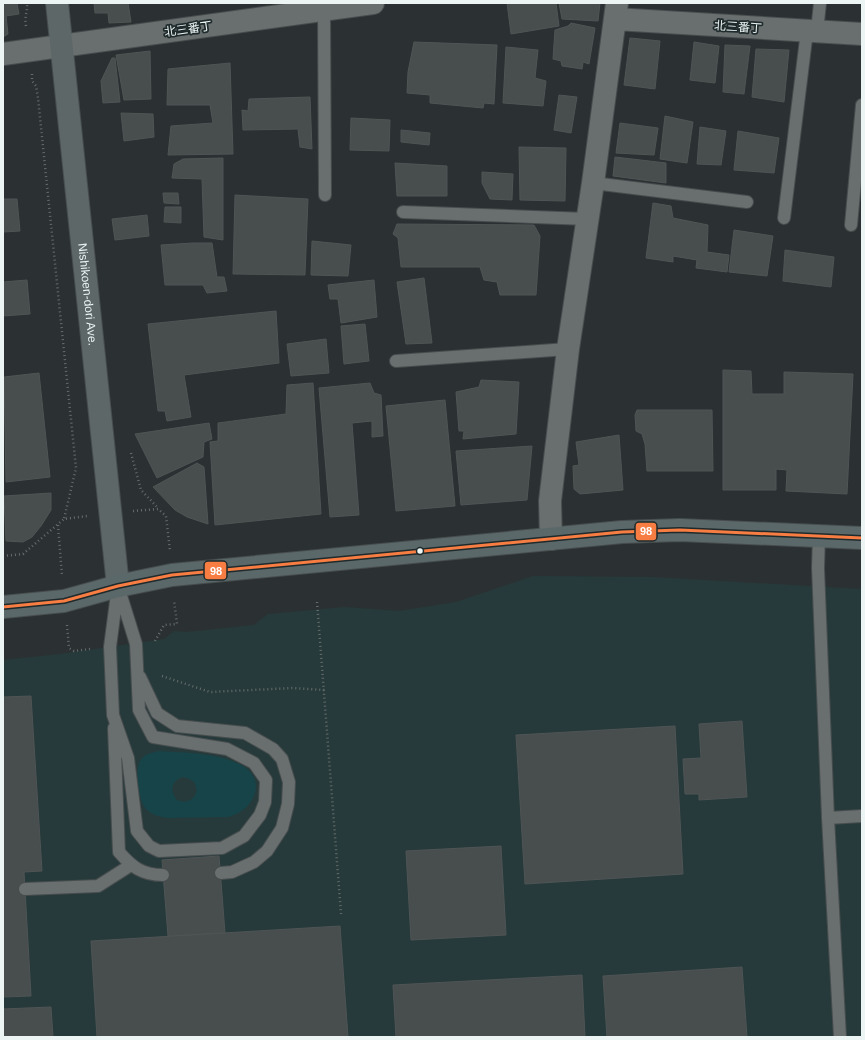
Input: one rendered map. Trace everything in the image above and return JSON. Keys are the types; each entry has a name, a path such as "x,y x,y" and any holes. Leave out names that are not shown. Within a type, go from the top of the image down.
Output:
{"main road":[{"path":"3,607 64,601 118,586 172,575 622,532 680,530 862,538"}],"street":[{"name":"Nishikoen-dori Ave.","path":"57,3 118,586"},
{"name":"北三番丁","path":"3,54 373,3"},
{"name":"北三番丁","path":"616,11 812,31 862,34"},
{"path":"551,539 550,500 568,350 593,183 616,11"}],"lane":[{"path":"784,218 812,31 820,3"},
{"path":"324,10 325,195"},
{"path":"850,224 862,105"},
{"path":"593,183 748,202"},
{"path":"403,212 587,219"},
{"path":"396,361 568,350"},
{"path":"819,535 818,568 828,818 840,1037"},
{"path":"114,715 128,758 137,831 149,846 160,851 222,848 244,836 260,815 264,802 266,780 254,763 227,749 153,737 139,710 136,644 118,586"},
{"path":"118,586 110,647 119,852 131,866 151,875 164,875"},
{"path":"137,670 157,713 177,726 245,733 273,749 282,759 289,782 288,804 282,828 267,850 254,862 232,872 221,873"},
{"path":"828,818 862,816"},
{"path":"25,889 98,886 131,866"}],"path":[{"path":"25,17 28,8 27,3"},
{"path":"32,81 36,86 38,98 76,468 64,519"},
{"path":"3,556 22,554 58,525"},
{"path":"317,602 325,690 341,914"},
{"path":"154,643 164,625 177,624"},
{"path":"157,674 210,692 293,688 325,690"}],"shaded area":[{"path":"533,576 652,577 862,589 862,1037 3,1037 3,660 60,654 164,639 174,631 186,632 254,625 268,614 345,607 399,611 456,602"},
{"path":"159,751 203,754 236,762 248,769 255,780 255,793 251,802 238,813 229,817 168,818 153,814 143,805 139,793 138,765 142,758 146,755","holes":["183,777 190,779 196,788 194,797 190,800 177,800 172,790 174,783 179,778"]}],"building":[{"path":"3,3 17,3 19,14 6,16 8,34 3,37"},
{"path":"94,3 128,3 131,22 109,23 108,13 95,13"},
{"path":"507,3 556,3 559,26 511,34"},
{"path":"559,3 600,3 598,21 562,19"},
{"path":"571,23 595,28 589,64 583,62 582,69 562,66 561,61 553,59 555,30 568,26"},
{"path":"630,38 660,41 655,89 624,85"},
{"path":"414,42 497,45 494,104 484,103 483,108 430,103 430,95 407,93 408,72"},
{"path":"694,42 719,46 715,83 690,80"},
{"path":"725,45 750,46 744,94 723,92"},
{"path":"506,47 538,50 535,78 546,81 543,106 503,103"},
{"path":"756,49 789,50 784,102 752,97"},
{"path":"150,51 151,99 124,100 116,55"},
{"path":"112,58 115,58 120,102 103,103 101,81"},
{"path":"230,63 233,154 168,155 171,126 213,123 210,105 167,105 168,69"},
{"path":"559,95 577,97 571,133 554,130"},
{"path":"310,97 312,149 300,147 298,129 243,130 242,110 248,111 249,99"},
{"path":"121,113 153,114 154,137 124,141"},
{"path":"665,116 693,122 687,163 660,159"},
{"path":"351,118 390,120 389,151 350,150"},
{"path":"620,123 658,128 654,155 616,153"},
{"path":"700,127 726,131 721,165 697,164"},
{"path":"401,130 430,133 429,145 401,142"},
{"path":"738,131 779,138 774,173 734,170"},
{"path":"519,147 566,148 565,201 520,200"},
{"path":"615,157 666,163 666,183 613,176"},
{"path":"223,158 223,240 204,237 202,179 172,178 174,164 183,159"},
{"path":"395,163 447,166 447,196 397,196"},
{"path":"482,172 513,174 512,200 490,199 482,183"},
{"path":"163,193 178,193 179,204 164,203"},
{"path":"235,195 308,199 305,275 233,274"},
{"path":"3,199 17,199 20,231 3,232"},
{"path":"653,203 671,206 673,218 708,225 707,252 729,255 727,272 696,268 697,260 673,256 673,262 646,258"},
{"path":"165,207 181,207 181,223 164,222"},
{"path":"147,215 149,236 115,240 112,219"},
{"path":"397,224 534,225 540,236 536,295 500,295 497,282 484,280 480,267 401,267 398,238 393,234"},
{"path":"734,230 773,236 767,276 729,272"},
{"path":"312,241 351,245 348,276 311,275"},
{"path":"212,243 217,277 224,277 227,291 207,293 203,285 165,285 161,245"},
{"path":"785,250 834,257 831,287 783,281"},
{"path":"424,278 432,343 406,344 397,282"},
{"path":"27,280 30,314 3,316 3,282"},
{"path":"374,280 377,317 341,323 338,299 330,299 328,285"},
{"path":"276,311 279,363 184,375 191,417 167,421 165,411 158,411 148,324"},
{"path":"365,324 369,361 344,364 341,326"},
{"path":"326,339 329,373 291,376 287,344"},
{"path":"723,370 751,371 752,394 784,394 784,372 853,374 847,494 786,491 787,470 776,469 776,490 723,490"},
{"path":"39,373 50,477 6,482 4,377"},
{"path":"481,380 519,382 516,434 463,439 464,431 459,431 456,392 479,387"},
{"path":"313,383 321,514 215,525 210,442 218,441 218,423 286,414 287,385"},
{"path":"370,383 374,393 381,395 383,436 372,437 372,421 352,423 359,515 330,517 319,388"},
{"path":"445,400 455,506 396,511 386,406"},
{"path":"637,410 712,410 713,471 647,471 645,444 642,434 636,431 635,415"},
{"path":"209,423 212,439 204,442 203,457 157,478 135,434"},
{"path":"619,435 623,490 580,494 574,489 573,466 579,465 576,442"},
{"path":"532,446 527,500 461,505 456,451"},
{"path":"197,463 204,467 208,524 187,517 175,510 153,487"},
{"path":"51,493 51,510 32,537 23,542 6,541 4,496"},
{"path":"31,696 42,871 24,872 31,996 3,997 3,697"},
{"path":"742,721 747,797 699,800 699,794 685,794 683,759 701,758 699,724"},
{"path":"675,726 683,874 525,884 516,735"},
{"path":"501,846 506,935 411,940 406,851"},
{"path":"219,856 225,933 168,936 162,860"},
{"path":"340,926 348,1037 97,1037 91,941"},
{"path":"742,967 747,1037 607,1037 603,976"},
{"path":"582,975 585,1037 396,1037 393,985"},
{"path":"51,1007 53,1037 3,1037 3,1009"}],"transit line":[{"name":"98","path":"3,607 64,601 118,586 172,575 622,532 680,530 862,538"}]}
